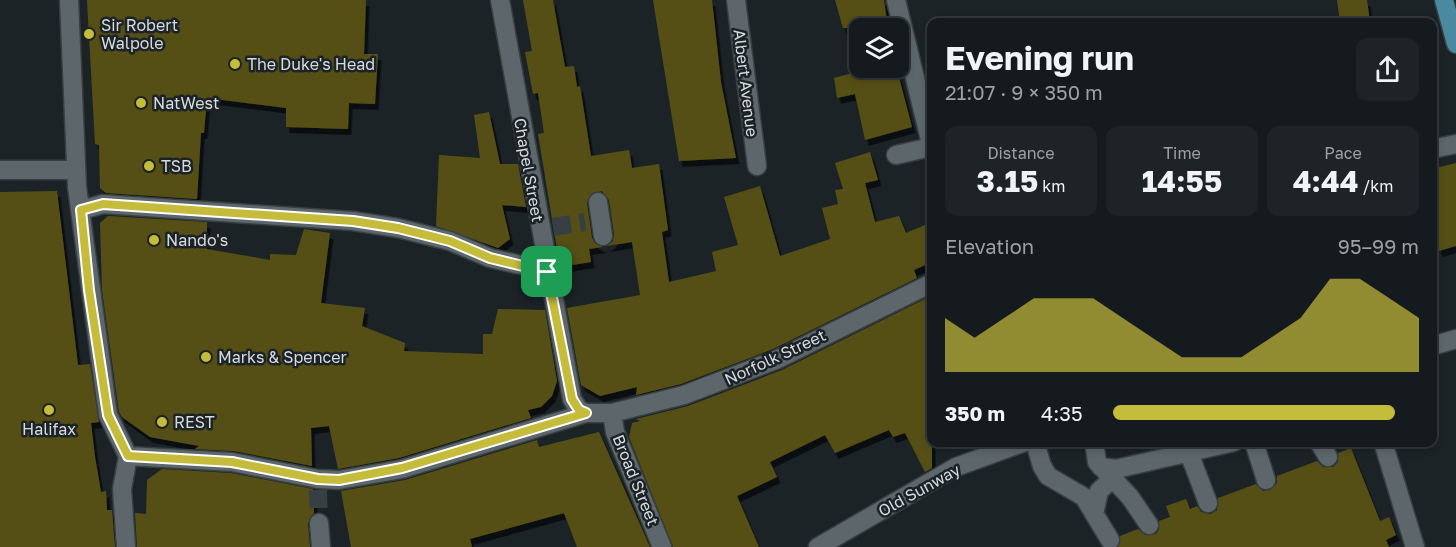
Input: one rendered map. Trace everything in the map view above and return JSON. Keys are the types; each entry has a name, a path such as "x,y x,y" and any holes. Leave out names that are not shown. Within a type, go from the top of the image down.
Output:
{"main road":[{"path":"1444,0 1456,44"}],"street":[{"path":"69,0 76,170 89,290 108,415 128,456 122,489 126,547"},
{"name":"Chapel Street","path":"500,0 546,229 547,272 572,399 579,410 586,413"},
{"name":"Albert Avenue","path":"736,0 757,166"},
{"path":"896,0 927,131"},
{"path":"1437,148 1456,144"},
{"path":"896,155 927,149"},
{"path":"0,170 76,170"},
{"path":"81,210 103,204 353,221 398,228 450,241 490,258 547,272"},
{"name":"Norfolk Street","path":"612,413 684,395 734,378 927,289"},
{"path":"128,456 232,462 318,485 402,468 586,413 612,413"},
{"name":"Broad Street","path":"612,413 615,432 662,547"},
{"name":"Old Sunway","path":"818,547 956,467 1011,447"},
{"path":"1036,447 1042,466 1048,476 1079,493 1095,510 1110,540"},
{"path":"1094,447 1094,453 1107,473 1130,496 1149,525"},
{"path":"1095,510 1107,473 1214,447"},
{"path":"1256,447 1266,480"},
{"path":"1385,447 1415,547"},
{"path":"1190,453 1208,502"},
{"path":"319,523 321,547"}],"building":[{"path":"87,0 366,0 364,54 378,54 375,104 349,103 348,129 286,127 286,108 207,98 204,133 201,133 197,199 106,193 100,188 99,145 95,144"},
{"path":"523,0 553,0 565,67 574,66 577,87 580,86 591,156 629,150 632,168 659,164 668,230 662,232 669,282 716,271 712,252 738,245 724,197 760,186 780,256 830,239 822,208 838,204 835,190 843,189 835,163 870,152 878,180 865,183 875,222 899,216 906,233 927,224 927,264 914,270 917,278 773,349 681,384 636,395 637,387 600,396 581,385 567,308 640,295 632,242 607,246 613,241 614,234 609,200 602,191 591,194 587,203 592,238 595,243 603,247 589,249 591,262 560,267 538,134 544,133 538,93 533,94 525,52 532,51"},
{"path":"653,0 712,0 721,82 736,158 679,161"},
{"path":"835,0 884,0 887,18 849,18 849,28 843,28"},
{"path":"1337,0 1367,0 1369,18 1339,18"},
{"path":"849,74 849,78 899,78 912,127 865,140 855,94 837,98 834,78"},
{"path":"489,112 500,164 518,164 526,207 502,205 510,239 498,248 436,226 439,155 480,158 474,115"},
{"path":"1456,163 1456,246 1439,251 1437,245 1437,168"},
{"path":"57,191 78,365 90,364 99,422 91,423 95,457 101,492 106,491 107,510 112,510 115,547 0,547 0,192"},
{"path":"108,216 207,222 207,249 270,260 270,254 296,255 304,229 330,233 321,303 365,308 362,326 405,343 404,351 483,354 483,334 492,334 498,309 545,310 557,381 552,396 541,407 528,410 531,418 399,458 338,469 329,426 311,428 312,466 234,451 195,449 199,446 150,437 122,417 119,412 102,290 100,223"},
{"path":"927,298 927,447 932,447 932,468 925,472 905,433 893,437 889,430 835,453 825,435 770,462 777,477 737,496 759,547 673,547 629,437 632,423 640,421 636,419 688,406 782,370"},
{"path":"599,432 650,547 577,547 564,513 470,539 472,547 351,547 341,491 405,480 537,440 539,447"},
{"path":"1351,448 1380,521 1389,517 1396,535 1386,540 1389,547 1118,547 1120,536 1138,529 1145,535 1156,534 1159,521 1170,517 1166,506 1186,499 1190,509 1197,506 1201,512 1211,514 1217,510 1218,498 1256,484 1263,491 1270,490 1277,483 1277,476 1317,461 1323,467 1333,467 1338,462 1338,453"},
{"path":"162,469 231,473 313,489 314,513 308,523 310,547 137,547 135,513 146,514 147,480"}],"tunnel":[{"path":"553,227 585,222"},
{"path":"318,490 319,523"}],"place":[{"name":"Sir Robert Walpole","path":"89,34"},
{"name":"The Duke's Head","path":"235,64"},
{"name":"NatWest","path":"141,103"},
{"name":"TSB","path":"149,166"},
{"name":"Nando's","path":"154,240"},
{"name":"Marks & Spencer","path":"206,357"},
{"name":"Halifax","path":"49,410"},
{"name":"REST","path":"162,422"}],"route":[{"path":"103,204 353,221 398,228 450,241 490,258 547,272 572,399 579,410 586,413 402,468 350,479 318,479 232,462 128,456 108,415 89,290 81,210 103,204"}]}
